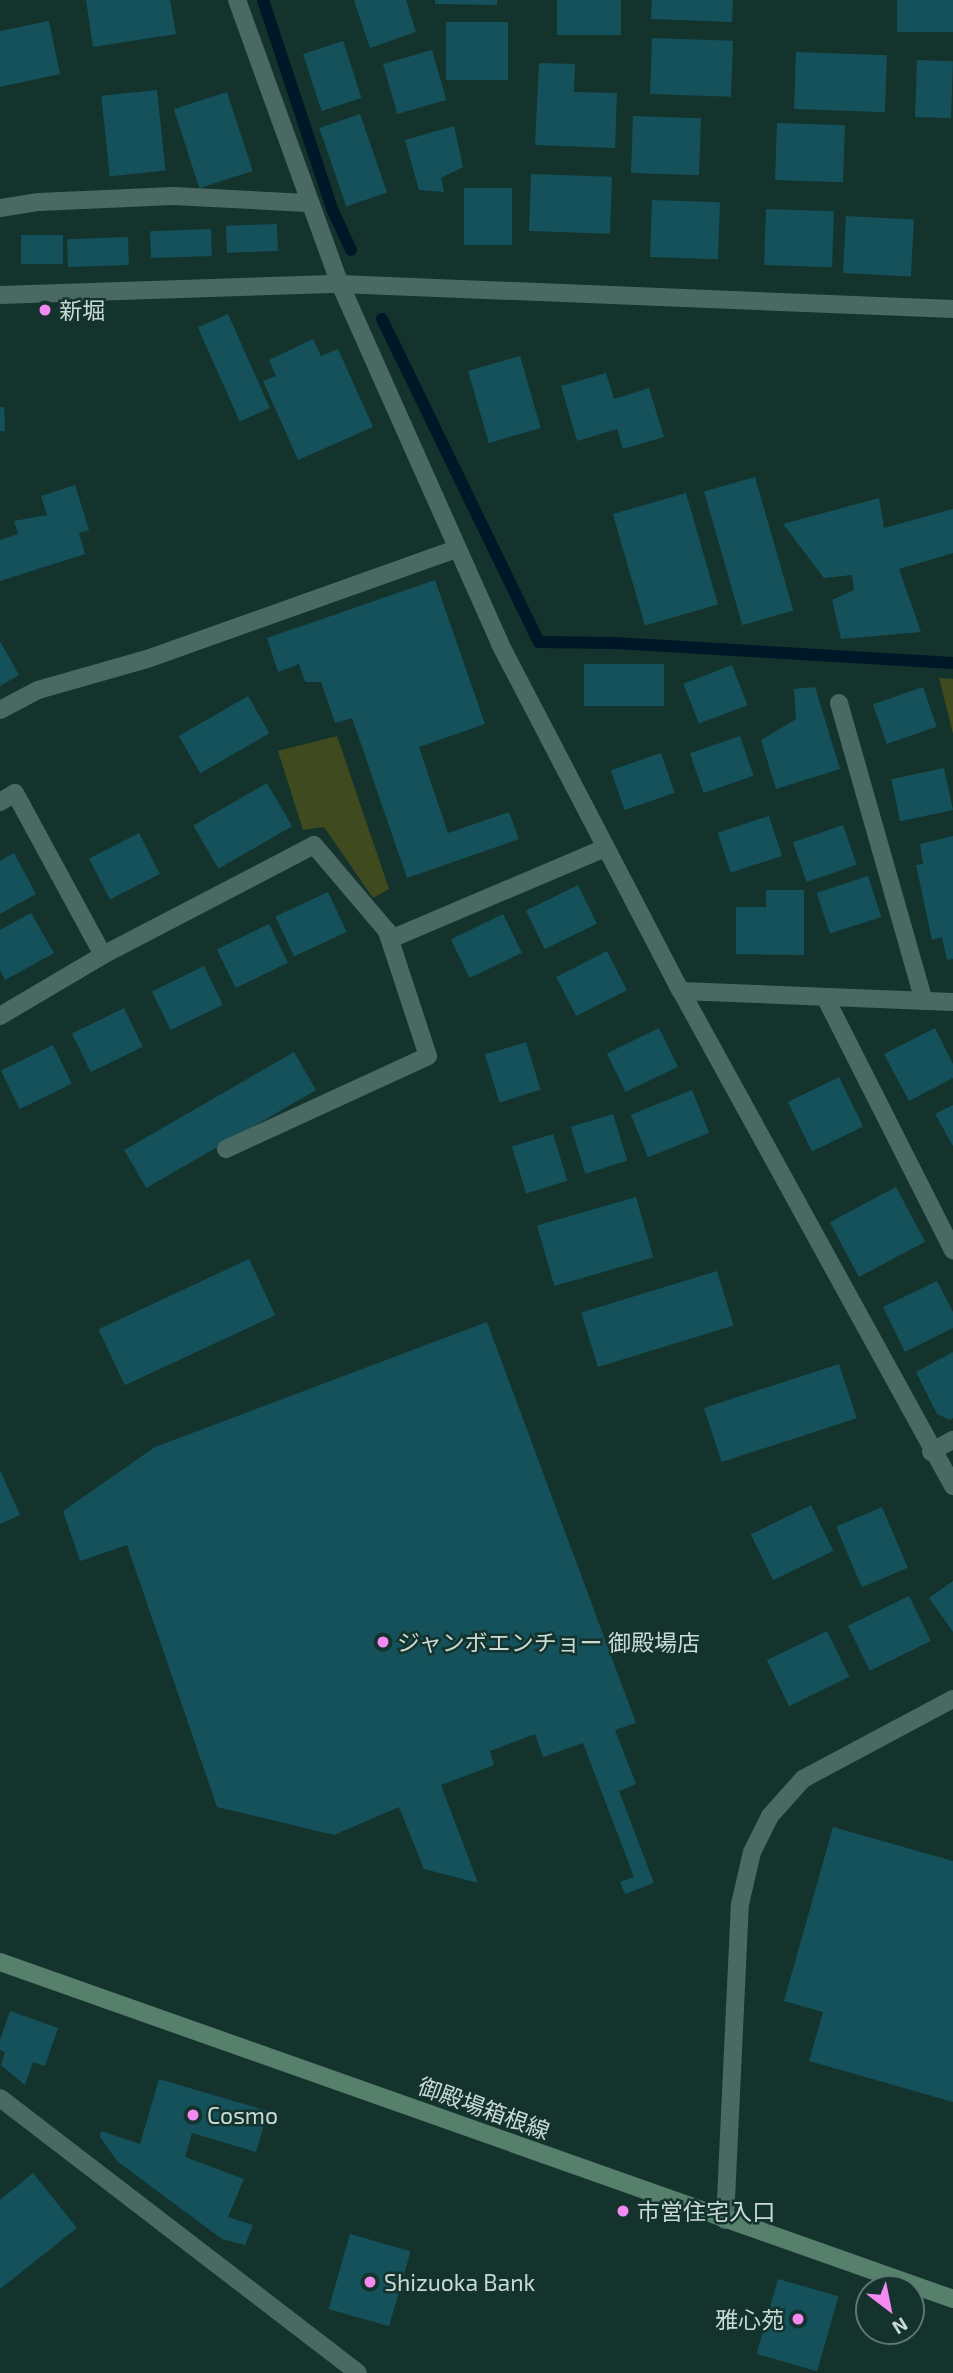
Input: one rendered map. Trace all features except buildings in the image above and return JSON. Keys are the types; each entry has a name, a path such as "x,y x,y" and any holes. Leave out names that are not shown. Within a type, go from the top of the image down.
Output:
{"main road":[{"name":"御殿場箱根線","path":"0,1962 725,2220 953,2298"}],"street":[{"path":"237,0 307,203 456,549 605,848 931,1452 953,1486"},
{"path":"0,208 39,202 173,196 307,203"},
{"path":"0,295 340,284 953,309"},
{"path":"0,710 38,691 150,658 456,549"},
{"path":"839,703 924,1001"},
{"path":"0,802 15,793 103,955"},
{"path":"0,1016 103,955 314,845 393,938 605,848"},
{"path":"226,1150 428,1056 387,931"},
{"path":"681,991 953,1002"},
{"path":"825,997 953,1250"},
{"path":"931,1452 953,1440"},
{"path":"725,2220 740,1904 752,1852 770,1816 803,1779 953,1699"},
{"path":"0,2098 358,2373"}],"green space":[{"path":"939,678 953,679 953,734"},
{"path":"337,736 389,889 373,898 324,827 303,830 278,751"}],"waterway":[{"path":"263,0 332,209 351,250"},
{"path":"382,319 539,642 615,643 953,663"}],"place":[{"name":"新堀","path":"45,310"},
{"name":"ジャンボエンチョー 御殿場店","path":"383,1642"},
{"name":"Cosmo","path":"193,2115"},
{"name":"市営住宅入口","path":"623,2211"},
{"name":"Shizuoka Bank","path":"370,2282"},
{"name":"雅心苑","path":"798,2319"}]}
